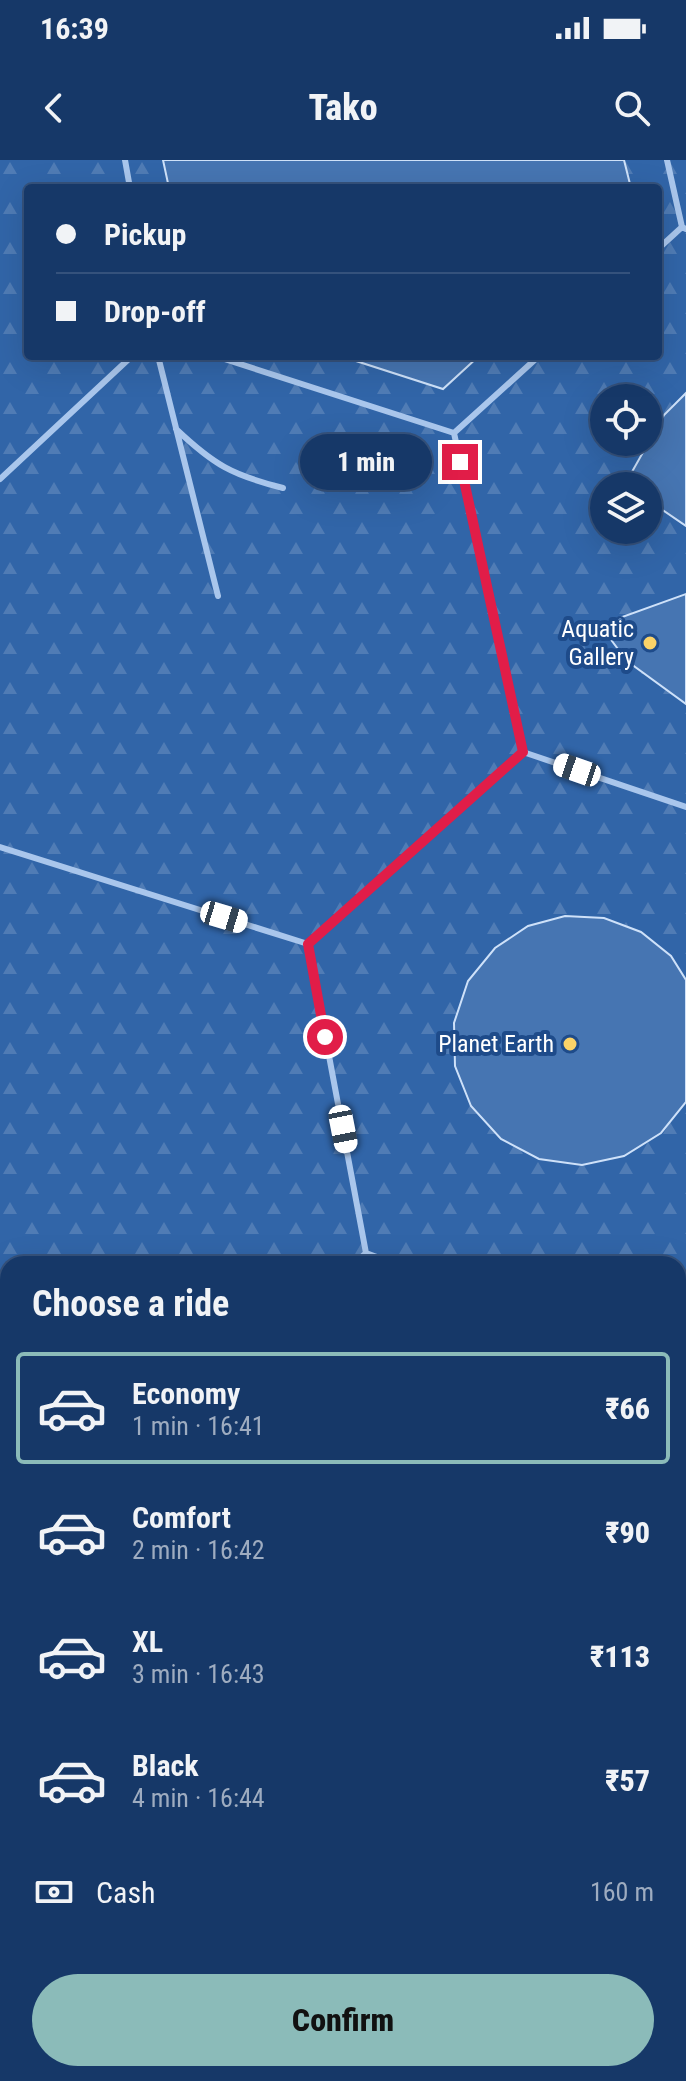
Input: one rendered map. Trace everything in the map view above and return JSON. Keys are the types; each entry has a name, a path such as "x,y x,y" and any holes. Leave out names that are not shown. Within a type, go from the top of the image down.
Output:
{"lane":[{"path":"125,160 129,184"},
{"path":"662,246 684,228 667,160"},
{"path":"0,479 128,360"},
{"path":"159,360 218,596"},
{"path":"227,360 454,433"},
{"path":"454,433 535,360"},
{"path":"176,429 210,461 245,478 283,488"},
{"path":"454,433 523,752"},
{"path":"523,752 686,807"},
{"path":"308,944 523,752"},
{"path":"0,847 308,944"},
{"path":"308,944 366,1253"},
{"path":"363,1256 366,1253"},
{"path":"366,1253 374,1256"}],"green space":[{"path":"0,160 686,160 686,1256 0,1256"}],"building":[{"path":"163,160 624,160 630,184 168,184"},
{"path":"356,360 475,360 443,389"},
{"path":"686,393 686,526 662,510 662,472 632,472 641,456 662,456 664,415"},
{"name":"Aquatic Gallery","path":"686,594 686,704 627,661 600,625"},
{"name":"Planet Earth","path":"565,916 604,918 641,932 671,956 686,980 686,1102 661,1133 624,1156 582,1165 539,1159 501,1139 471,1106 455,1066 454,1023 468,981 495,948 528,926"}],"place":[{"name":"Aquatic Gallery","path":"650,643"},
{"name":"Planet Earth","path":"570,1044"}],"route":[{"path":"325,1037 308,944 523,752 460,462"}]}
